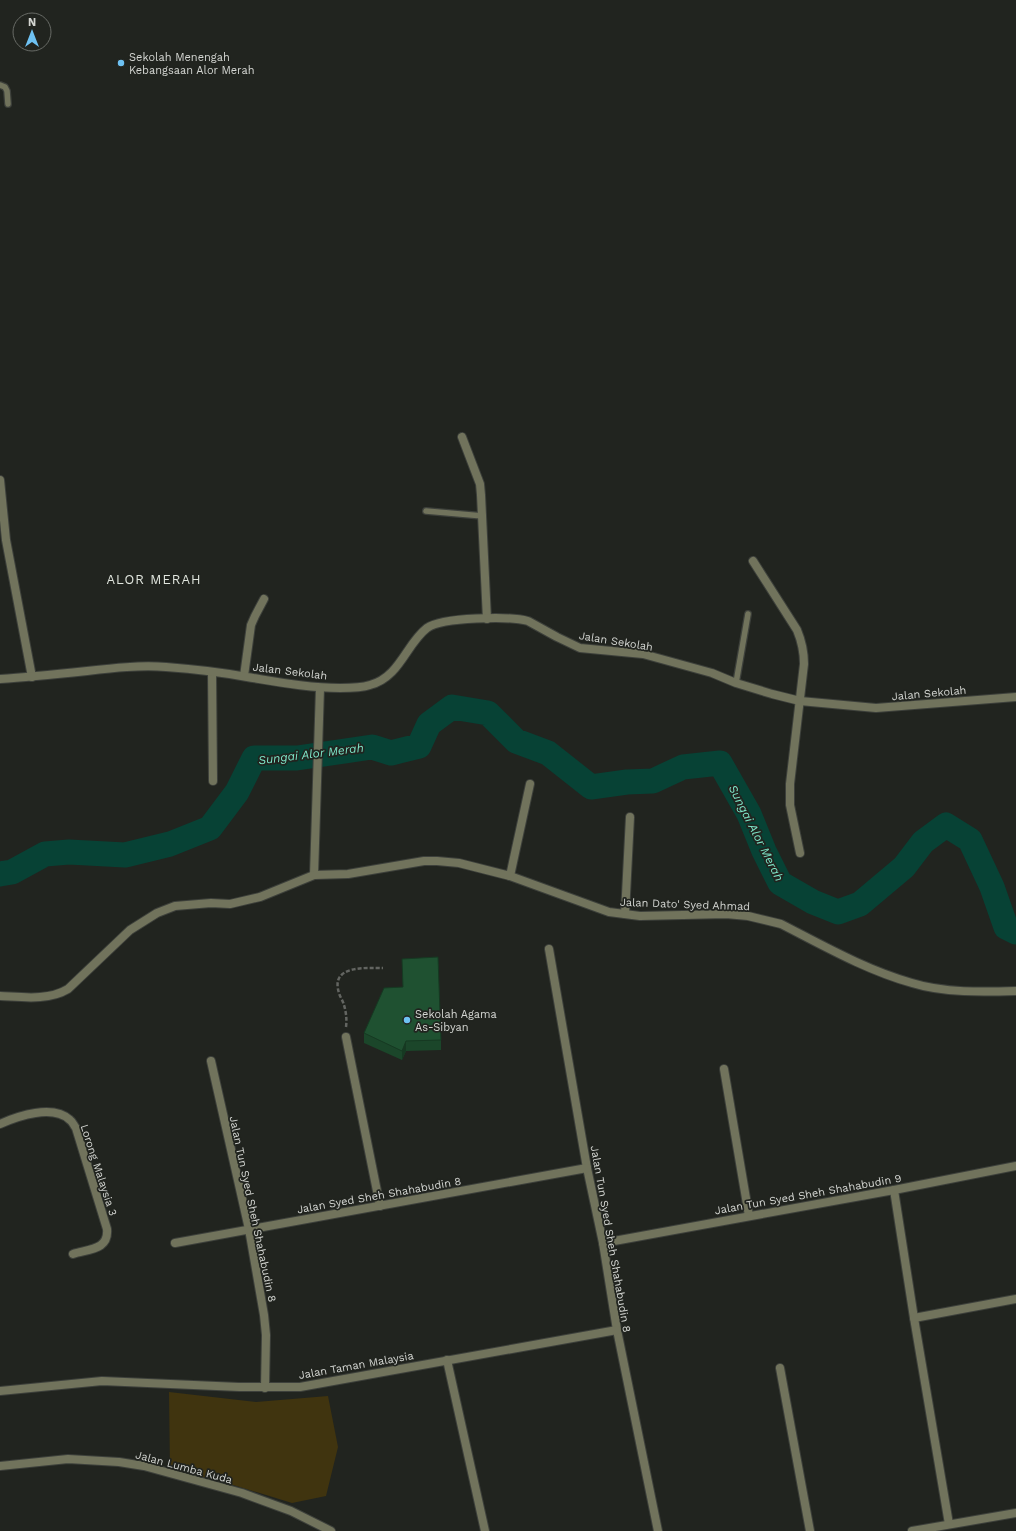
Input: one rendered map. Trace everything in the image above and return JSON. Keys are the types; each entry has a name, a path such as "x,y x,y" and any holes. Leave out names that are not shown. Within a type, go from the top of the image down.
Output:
{"street":[{"path":"462,437 480,484 487,619"},
{"path":"0,480 6,540 32,677"},
{"path":"753,561 797,630 804,650 804,664 790,784 790,805 800,853"},
{"path":"244,676 252,625 264,598"},
{"name":"Jalan Sekolah","path":"0,679 122,667 164,667 244,676 320,688 358,688 383,680 392,672 427,628 435,624 446,621 521,619 528,621 580,648 643,654 800,701 876,708 1016,697"},
{"path":"212,672 213,781"},
{"path":"314,875 317,741 320,688"},
{"path":"510,876 530,784"},
{"path":"625,914 630,817"},
{"name":"Jalan Dato' Syed Ahmad","path":"0,996 52,996 60,994 68,989 130,930 156,913 175,906 211,903 230,904 260,897 314,875 348,874 410,863 437,861 459,863 510,876 609,912 640,916 726,914 769,920 781,924 868,968 913,984 945,989 984,992 1016,991"},
{"name":"Jalan Tun Syed Sheh Shahabudin 8","path":"548,949 587,1168 603,1243 616,1330 658,1531"},
{"path":"346,1037 380,1206"},
{"name":"Jalan Tun Syed Sheh Shahabudin 8","path":"211,1061 249,1229 266,1335 265,1388"},
{"path":"724,1069 749,1216"},
{"name":"Lorong Malaysia 3","path":"0,1124 16,1117 30,1114 51,1113 62,1115 70,1120 76,1128 105,1222 108,1237 106,1242 101,1246 73,1254"},
{"name":"Jalan Tun Syed Sheh Shahabudin 9","path":"603,1243 894,1190 1016,1166"},
{"name":"Jalan Syed Sheh Shahabudin 8","path":"175,1242 587,1168"},
{"path":"894,1190 949,1524"},
{"path":"914,1318 1016,1299"},
{"name":"Jalan Taman Malaysia","path":"0,1390 102,1381 265,1388 300,1387 616,1330"},
{"path":"447,1360 485,1531"},
{"path":"780,1368 810,1531"},
{"name":"Jalan Lumba Kuda","path":"0,1466 68,1459 119,1462 144,1466 242,1493 291,1510 331,1531"},
{"path":"912,1531 1016,1513"}],"lane":[{"path":"0,85 5,87 7,91 8,104"},
{"path":"426,511 482,516"},
{"path":"736,683 748,614"}],"path":[{"path":"346,1037 347,1019 344,1004 339,994 338,980 342,974 352,969 383,968"}],"shaded area":[{"path":"169,1392 256,1402 328,1396 338,1447 326,1496 292,1503 230,1484 170,1469"}],"building":[{"name":"Sekolah Agama As-Sibyan","path":"438,957 441,1040 406,1041 402,1051 364,1033 384,988 403,987 402,959"}],"waterway":[{"name":"Sungai Alor Merah","path":"0,874 12,872 45,854 69,852 125,855 170,844 210,828 237,792 254,758 297,758 372,747 391,753 419,746 429,724 452,707 488,713 516,741 548,753 591,787 627,782 653,781 683,767 720,763 749,814 764,851 780,883 813,902 838,912 860,904 904,867 923,842 946,825 970,840 992,887 1006,927 1016,932"}],"place":[{"name":"Sekolah Menengah Kebangsaan Alor Merah","path":"121,63"},
{"name":"Sekolah Agama As-Sibyan","path":"407,1020"}],"district":[{"name":"ALOR MERAH","path":"154,579"}]}
